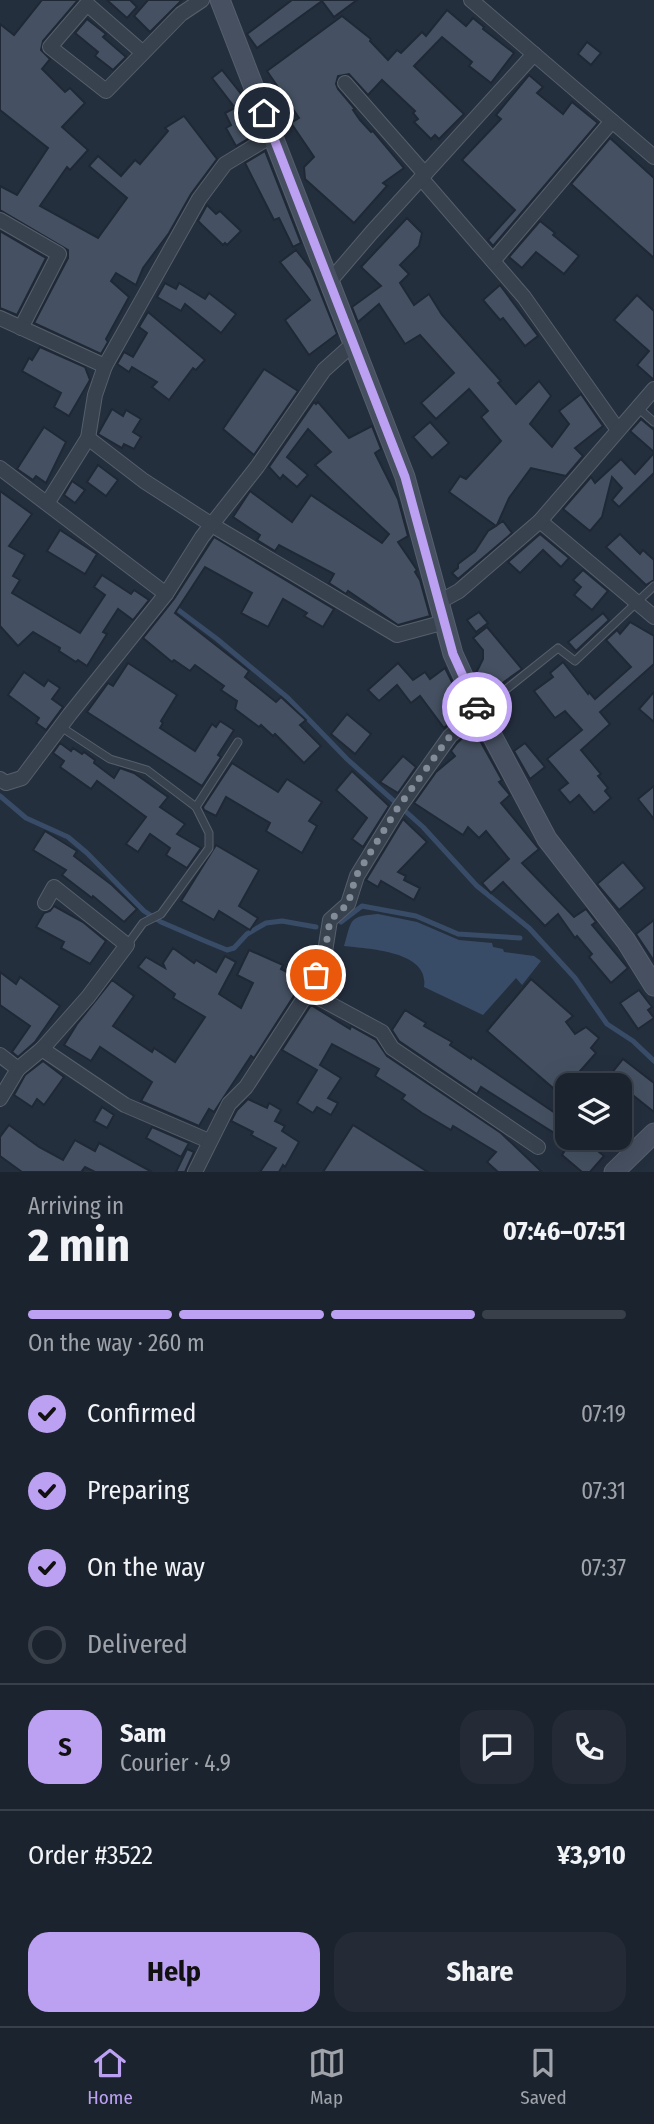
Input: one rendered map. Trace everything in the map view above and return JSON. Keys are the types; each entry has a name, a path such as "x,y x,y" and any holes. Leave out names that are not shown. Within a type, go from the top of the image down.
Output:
{"main road":[{"path":"220,0 405,477 453,654 479,711 547,839 626,941 654,986"},
{"path":"614,1172 654,1133"}],"street":[{"path":"142,52 87,4 50,47 106,90 181,14 202,0"},
{"path":"471,0 654,157"},
{"path":"330,281 534,54"},
{"path":"345,83 524,297 618,430"},
{"path":"493,261 612,121"},
{"path":"48,502 88,438 95,395 105,366 199,199 225,164 273,135"},
{"path":"0,220 60,254 21,328"},
{"path":"0,318 105,366"},
{"path":"0,779 6,783 22,778 162,599 324,370 353,344"},
{"path":"439,602 459,592 540,521 654,389"},
{"path":"88,438 144,481 212,525 397,635 445,622"},
{"path":"0,468 48,502 162,599"},
{"path":"540,521 654,617"},
{"path":"195,1172 229,1104 246,1087 308,992 324,958 330,920 348,904 356,876 400,805 450,736 479,711"},
{"path":"0,1098 18,1069 42,1049 88,997 127,945 54,887 45,903"},
{"path":"308,992 382,1032 392,1048 538,1147"},
{"path":"42,1049 125,1105 209,1141"},
{"path":"0,1055 18,1069"}],"lane":[{"path":"638,407 654,422"},
{"path":"479,711 558,648 575,661 654,586"},
{"path":"60,727 110,759 147,770 196,807 209,833 209,848 161,914 143,923 127,945"},
{"path":"196,807 238,742"}],"water":[{"path":"378,914 417,922 459,940 492,943 493,947 503,949 504,952 534,956 541,961 522,985 516,978 483,1015 424,987 423,975 418,966 408,959 382,951 344,946 348,930 356,918"}],"building":[{"path":"42,0 78,0 43,41 41,50 50,59 42,69 65,92 70,88 85,103 62,127 88,150 70,170 67,167 40,206 98,238 127,198 89,166 98,156 121,176 135,160 140,164 168,131 165,128 184,116 217,159 143,268 136,285 116,273 111,281 129,297 106,339 108,342 101,354 34,323 68,258 68,250 0,210 0,186 17,195 48,148 0,110 0,24 14,35"},
{"path":"107,0 130,0 137,7 127,18"},
{"path":"148,0 182,0 150,32 134,16"},
{"path":"292,0 357,0 334,17 322,1 257,48 247,34"},
{"path":"447,10 466,26 473,18 514,53 491,83 469,66 472,62 442,37 414,66 464,114 439,139 435,135 431,139 414,122 418,119 413,113 415,111 382,80 368,95 349,74 338,76 338,89 355,109 353,110 360,120 373,131 404,168 383,183 387,186 354,223 305,179 304,167 314,157 291,123 299,118 267,71 342,16 371,39 388,60 397,50 401,53 422,32 426,36"},
{"path":"87,19 106,34 103,37 126,57 113,70 95,56 98,52 75,33"},
{"path":"587,42 601,53 591,65 578,54"},
{"path":"222,70 246,100 258,133 236,146 226,128 231,125 225,113 235,108 212,78"},
{"path":"529,75 543,87 537,93 563,114 572,102 598,123 493,246 488,240 515,210 462,160 501,119 496,115"},
{"path":"610,138 654,178 654,258 571,184"},
{"path":"265,151 301,243 293,247 279,218 274,220 245,163"},
{"path":"207,205 216,214 220,211 241,231 227,245 223,245 198,221"},
{"path":"407,218 422,233 419,246 400,265 409,274 400,283 414,305 429,294 442,315 501,381 498,383 516,404 539,381 551,396 530,424 552,447 569,424 559,411 581,394 603,426 575,448 583,456 566,476 531,468 509,498 497,525 503,521 512,533 458,579 452,573 458,568 458,564 475,551 488,531 496,526 449,492 460,476 466,479 501,441 481,417 488,411 469,389 436,419 421,403 454,373 420,335 405,344 379,304 358,322 352,307 381,286 361,267"},
{"path":"540,221 579,256 564,274 536,252 522,268 509,257"},
{"path":"0,231 46,258 17,315 0,308"},
{"path":"296,250 311,269 337,334 309,355 285,320 310,300 280,262"},
{"path":"165,283 176,289 179,283 205,299 209,293 236,314 221,333 185,304 181,311 157,297"},
{"path":"500,285 538,336 525,346 503,318 500,320 483,300"},
{"path":"637,295 654,311 654,380 637,365 649,351 614,320"},
{"path":"148,312 205,360 196,370 193,368 169,400 152,387 157,382 132,367 129,372 117,364 124,352 133,357 147,333 139,327"},
{"path":"40,347 85,367 90,380 69,416 54,407 61,393 22,371 29,358 32,360"},
{"path":"264,369 298,391 254,455 223,429"},
{"path":"314,402 318,402 349,438 372,426 381,449 375,453 398,499 408,536 398,542 417,570 415,572 420,580 430,616 398,625 348,591 346,594 329,583 334,574 279,545 275,551 257,540 260,535 233,517 250,491 292,522 311,495 382,543 389,534 315,465 331,452 308,429 287,457 308,475 297,487 283,475 280,479 269,467"},
{"path":"112,409 123,416 126,410 141,419 133,432 141,437 134,449 124,444 122,448 98,434"},
{"path":"641,419 654,430 654,452 630,431"},
{"path":"430,422 449,443 432,458 413,437"},
{"path":"44,427 66,442 46,483 36,476 33,480 17,469"},
{"path":"654,453 654,473 619,507 612,500 622,488 612,477 602,517 590,531 563,509 591,477 595,483 621,459 635,474"},
{"path":"98,465 118,480 106,496 87,482"},
{"path":"72,481 85,490 75,503 64,495"},
{"path":"0,491 32,514 9,546 25,555 13,576 20,580 12,593 80,633 105,595 94,587 102,575 131,594 134,590 149,600 133,620 118,609 103,632 107,634 87,666 78,660 76,662 59,651 60,648 33,632 18,646 0,626"},
{"path":"60,530 97,554 85,574 47,551"},
{"path":"540,534 569,558 561,567 543,550 520,573 508,562"},
{"path":"620,534 640,554 643,550 654,560 654,580 646,585 606,547"},
{"path":"214,537 334,609 323,627 304,616 307,613 283,599 268,627 241,613 252,593 205,567 175,613 249,671 245,677 276,702 281,697 306,720 300,725 321,746 304,763 275,734 273,736 235,709 237,701 221,690 224,686 195,665 190,671 174,660 172,662 143,638 174,599"},
{"path":"583,570 608,591 592,610 574,595 581,587 573,580"},
{"path":"479,612 488,623 476,632 467,620"},
{"path":"603,613 609,620 576,651 568,642"},
{"path":"630,622 654,636 654,664 600,712 610,724 581,750 601,774 598,776 608,788 605,791 611,798 594,813 579,795 570,803 559,790 568,783 547,759 582,730 565,711 555,718 534,691 553,677 550,673 563,662 595,699 631,667 606,640 617,630 620,634"},
{"path":"487,627 522,669 490,692 476,673 483,659 483,650 473,638"},
{"path":"128,663 177,695 161,721 163,723 160,728 195,751 212,724 216,727 220,721 234,730 218,755 221,757 202,786 87,712 108,683 113,686"},
{"path":"398,663 413,680 425,672 430,679 445,668 454,686 449,691 464,711 444,728 420,696 411,703 397,685 379,701 368,690"},
{"path":"24,672 44,686 48,680 60,688 52,699 63,707 46,730 36,723 39,718 8,695"},
{"path":"654,692 654,722 639,709"},
{"path":"347,714 371,734 355,754 331,734"},
{"path":"473,728 502,780 499,782 510,795 501,803 539,849 522,863 574,917 586,909 596,922 592,925 628,968 611,983 589,957 592,954 577,936 575,938 558,914 545,926 503,882 491,893 482,883 509,859 486,831 479,838 468,827 463,835 414,803 436,772 455,756 451,751 457,743"},
{"path":"60,743 71,751 73,748 82,754 84,752 114,778 120,768 134,773 168,797 160,807 185,824 177,834 201,848 187,868 166,855 170,848 150,834 138,852 126,844 146,817 97,781 91,789 60,767 64,761 53,753"},
{"path":"525,743 545,767 530,779 514,751"},
{"path":"403,756 416,767 398,793 380,782"},
{"path":"232,763 278,792 287,779 322,802 309,821 317,826 302,853 266,831 270,823 226,797 216,816 204,810 203,807"},
{"path":"352,771 389,806 363,847 352,839 367,818 336,790"},
{"path":"654,786 654,819 638,799"},
{"path":"403,819 427,842 398,872 406,876 404,880 420,888 414,900 381,881 378,887 366,880"},
{"path":"45,831 77,851 74,856 112,885 137,909 124,922 62,875 66,870 33,850"},
{"path":"216,845 259,870 239,906 258,918 250,930 219,911 214,920 181,901"},
{"path":"623,862 645,888 619,910 597,884"},
{"path":"54,906 83,922 106,941 90,964 61,948 64,942 36,927 44,913"},
{"path":"654,920 654,961 636,934"},
{"path":"173,948 194,963 196,960 216,972 225,956 236,962 219,994 241,1008 253,983 237,975 249,950 283,965 281,969 299,978 294,990 297,991 254,1058 251,1056 214,1112 209,1109 199,1126 141,1101 152,1082 100,1047 91,1061 64,1045 112,980 134,996 113,1026 152,1052 154,1048 175,1062 205,1017 173,998 175,994 138,967 146,957 165,968 163,963"},
{"path":"0,972 16,984 20,977 60,1006 35,1042 18,1057 12,1052 30,1026 0,1005"},
{"path":"531,979 573,1016 566,1022 575,1034 586,1027 599,1038 591,1048 596,1053 578,1073 555,1073 555,1090 487,1031"},
{"path":"639,990 652,1007 648,1010 654,1018 638,1029 620,1003"},
{"path":"311,1005 350,1029 351,1026 376,1040 387,1056 501,1133 542,1172 498,1172 487,1162 496,1152 453,1126 451,1130 422,1113 402,1099 405,1095 375,1076 379,1069 332,1044 320,1065 341,1078 328,1098 338,1103 331,1115 317,1107 313,1113 297,1103 317,1070 282,1050"},
{"path":"405,1010 426,1023 424,1026 452,1042 450,1045 555,1113 555,1133 481,1087 477,1094 399,1041 392,1030"},
{"path":"623,1059 654,1083 654,1112 632,1095 632,1073 612,1073"},
{"path":"43,1061 64,1077 44,1105 37,1099 32,1107 14,1095 25,1075"},
{"path":"248,1099 267,1108 269,1103 281,1110 275,1121 285,1126 282,1131 299,1142 285,1167 283,1165 279,1172 260,1172 276,1148 231,1121"},
{"path":"102,1107 114,1115 107,1128 94,1121"},
{"path":"9,1125 39,1147 63,1160 75,1140 95,1151 99,1143 152,1172 95,1172 85,1167 82,1171 84,1172 22,1172 0,1156 0,1137"},
{"path":"353,1125 428,1172 323,1172"},
{"path":"152,1127 189,1143 181,1157 146,1138"},
{"path":"187,1149 194,1152 185,1172 176,1172"},
{"path":"565,1150 597,1150 604,1156 590,1172 582,1172 562,1155"}],"waterway":[{"path":"173,606 288,698 347,759 423,827 477,886 529,928 575,978 607,1024 633,1041 654,1061"},
{"path":"0,796 26,818 68,837 144,911 161,922 205,941 227,950 234,948 247,934 266,923 282,921 316,927"},
{"path":"341,922 362,906 416,916 458,934 520,938"}],"way so far":[{"path":"316,975 324,958 330,920 348,904 356,876 397,809 450,736 479,711 477,707"}],"route":[{"path":"264,113 405,477 453,654 477,707"}]}
